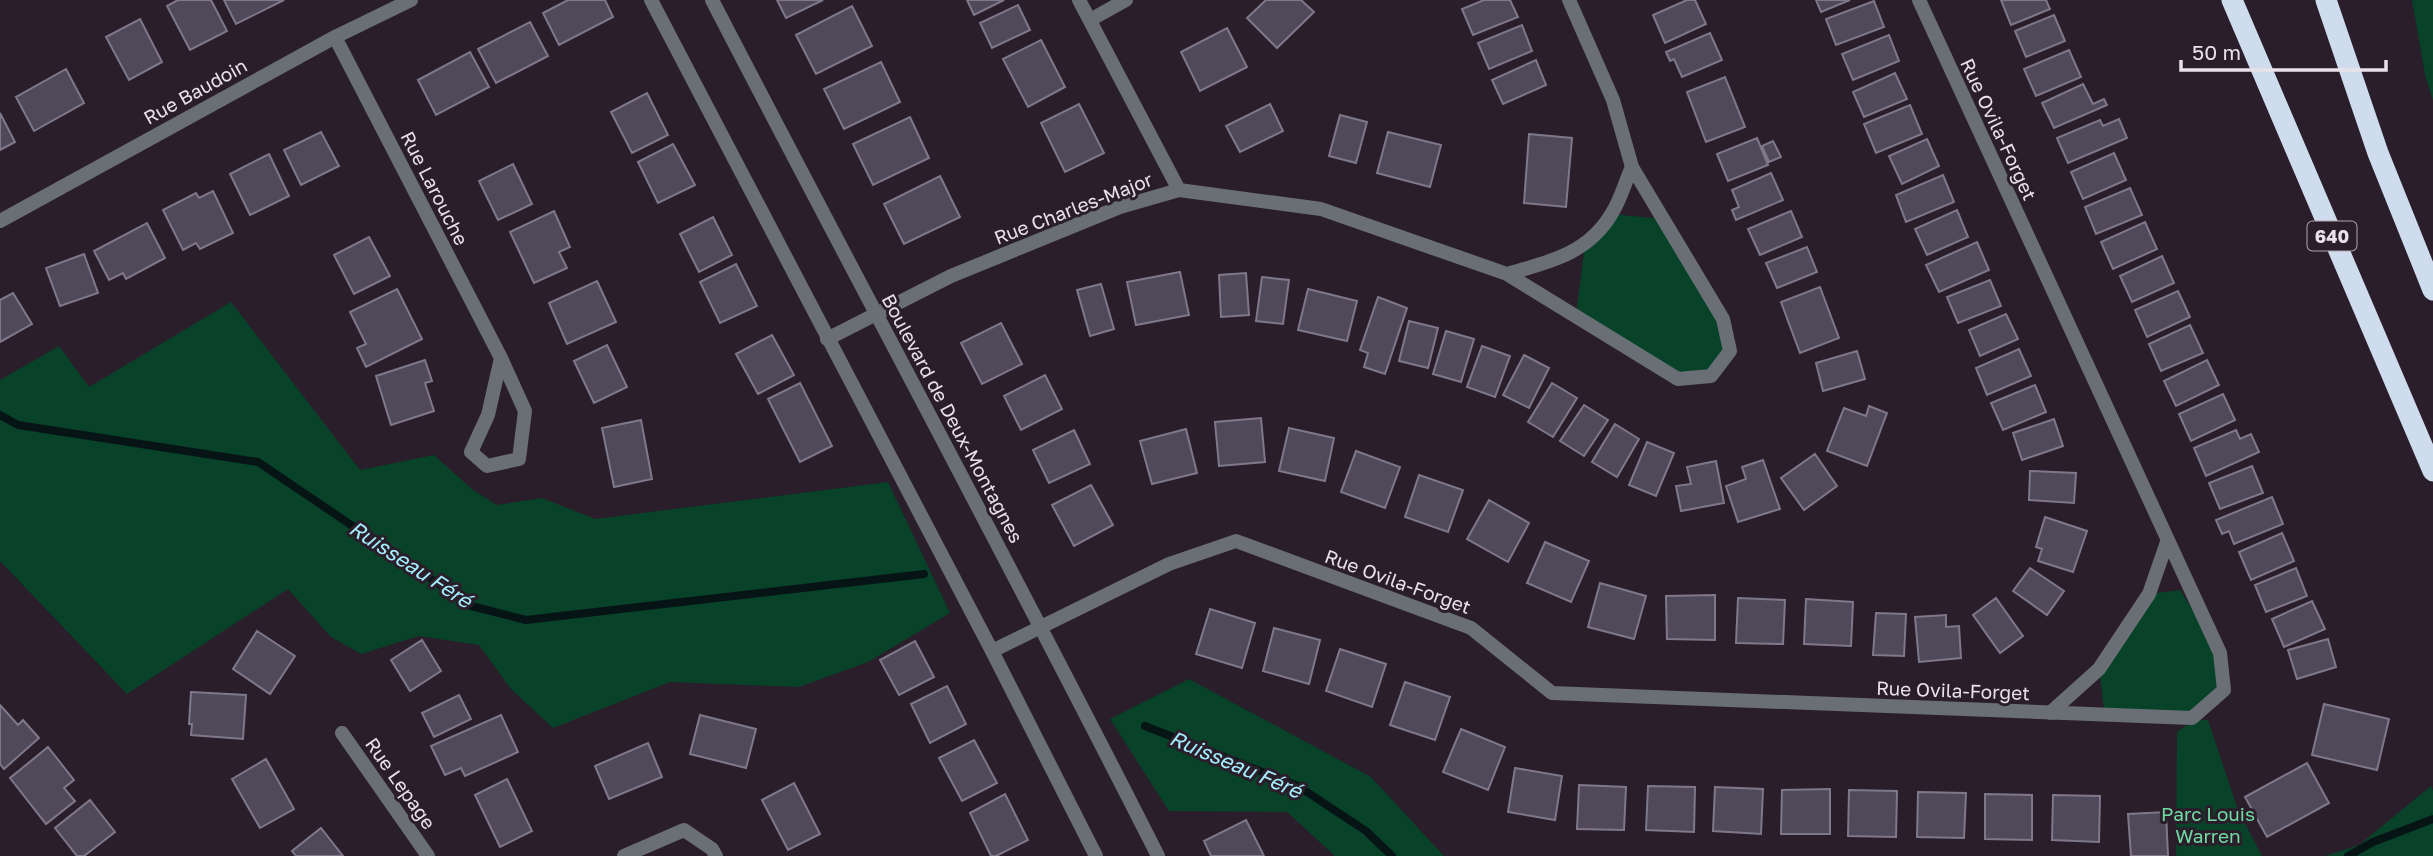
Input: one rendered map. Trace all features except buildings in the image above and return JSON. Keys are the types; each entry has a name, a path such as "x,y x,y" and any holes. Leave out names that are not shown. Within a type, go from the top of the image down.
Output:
{"highway":[{"name":"640","path":"2232,0 2433,471"},
{"path":"2326,0 2378,153 2433,290"}],"street":[{"name":"Rue Baudoin","path":"0,221 335,37 411,0"},
{"path":"651,0 992,651 1096,856"},
{"name":"Boulevard de Deux-Montagnes","path":"712,0 1042,627 1158,856"},
{"path":"1079,0 1179,190"},
{"path":"1090,20 1126,0"},
{"name":"Rue Charles-Major","path":"827,340 951,276 1120,207 1179,190 1321,209 1507,274 1678,380 1711,376 1730,351 1723,319 1632,167 1613,100 1569,0"},
{"name":"Rue Ovila-Forget","path":"992,651 1169,564 1236,541 1471,628 1552,692 2192,718 2224,690 2220,653 1919,0"},
{"name":"Rue Larouche","path":"335,37 501,358 525,411 519,459 487,466 471,452 488,415 501,358"},
{"path":"1507,274 1563,258 1585,244 1612,214 1632,167"},
{"name":"Rue Ovila-Forget","path":"2050,713 2099,669 2149,594 2167,542"},
{"name":"Rue Lepage","path":"342,733 428,856"},
{"path":"624,856 684,830 712,849 716,856"}],"green space":[{"path":"2412,0 2433,0 2433,100 2425,75"},
{"path":"1612,214 1663,219 1723,319 1730,351 1711,376 1678,379 1576,316 1585,244"},
{"path":"231,302 360,470 434,455 473,490 497,505 542,498 595,519 888,482 950,613 868,662 799,687 670,682 553,728 511,689 479,645 419,636 361,654 331,637 288,589 127,694 0,561 0,380 59,346 89,387"},
{"path":"2180,590 2220,653 2224,690 2192,718 2104,709 2099,669 2149,594"},
{"path":"1189,679 1371,777 1444,856 1335,856 1287,812 1169,811 1110,719"},
{"name":"Parc Louis Warren","path":"2193,720 2208,720 2238,810 2262,856 2176,856 2177,732"},
{"path":"2431,786 2433,856 2325,856 2359,845"}],"waterway":[{"name":"Ruisseau Féré","path":"0,415 18,425 258,462 471,606 526,620 924,574"},
{"name":"Ruisseau Féré","path":"1145,726 1298,786 1366,831 1392,856"},
{"name":"Ruisseau Féré","path":"2348,856 2373,842 2433,819"}]}
